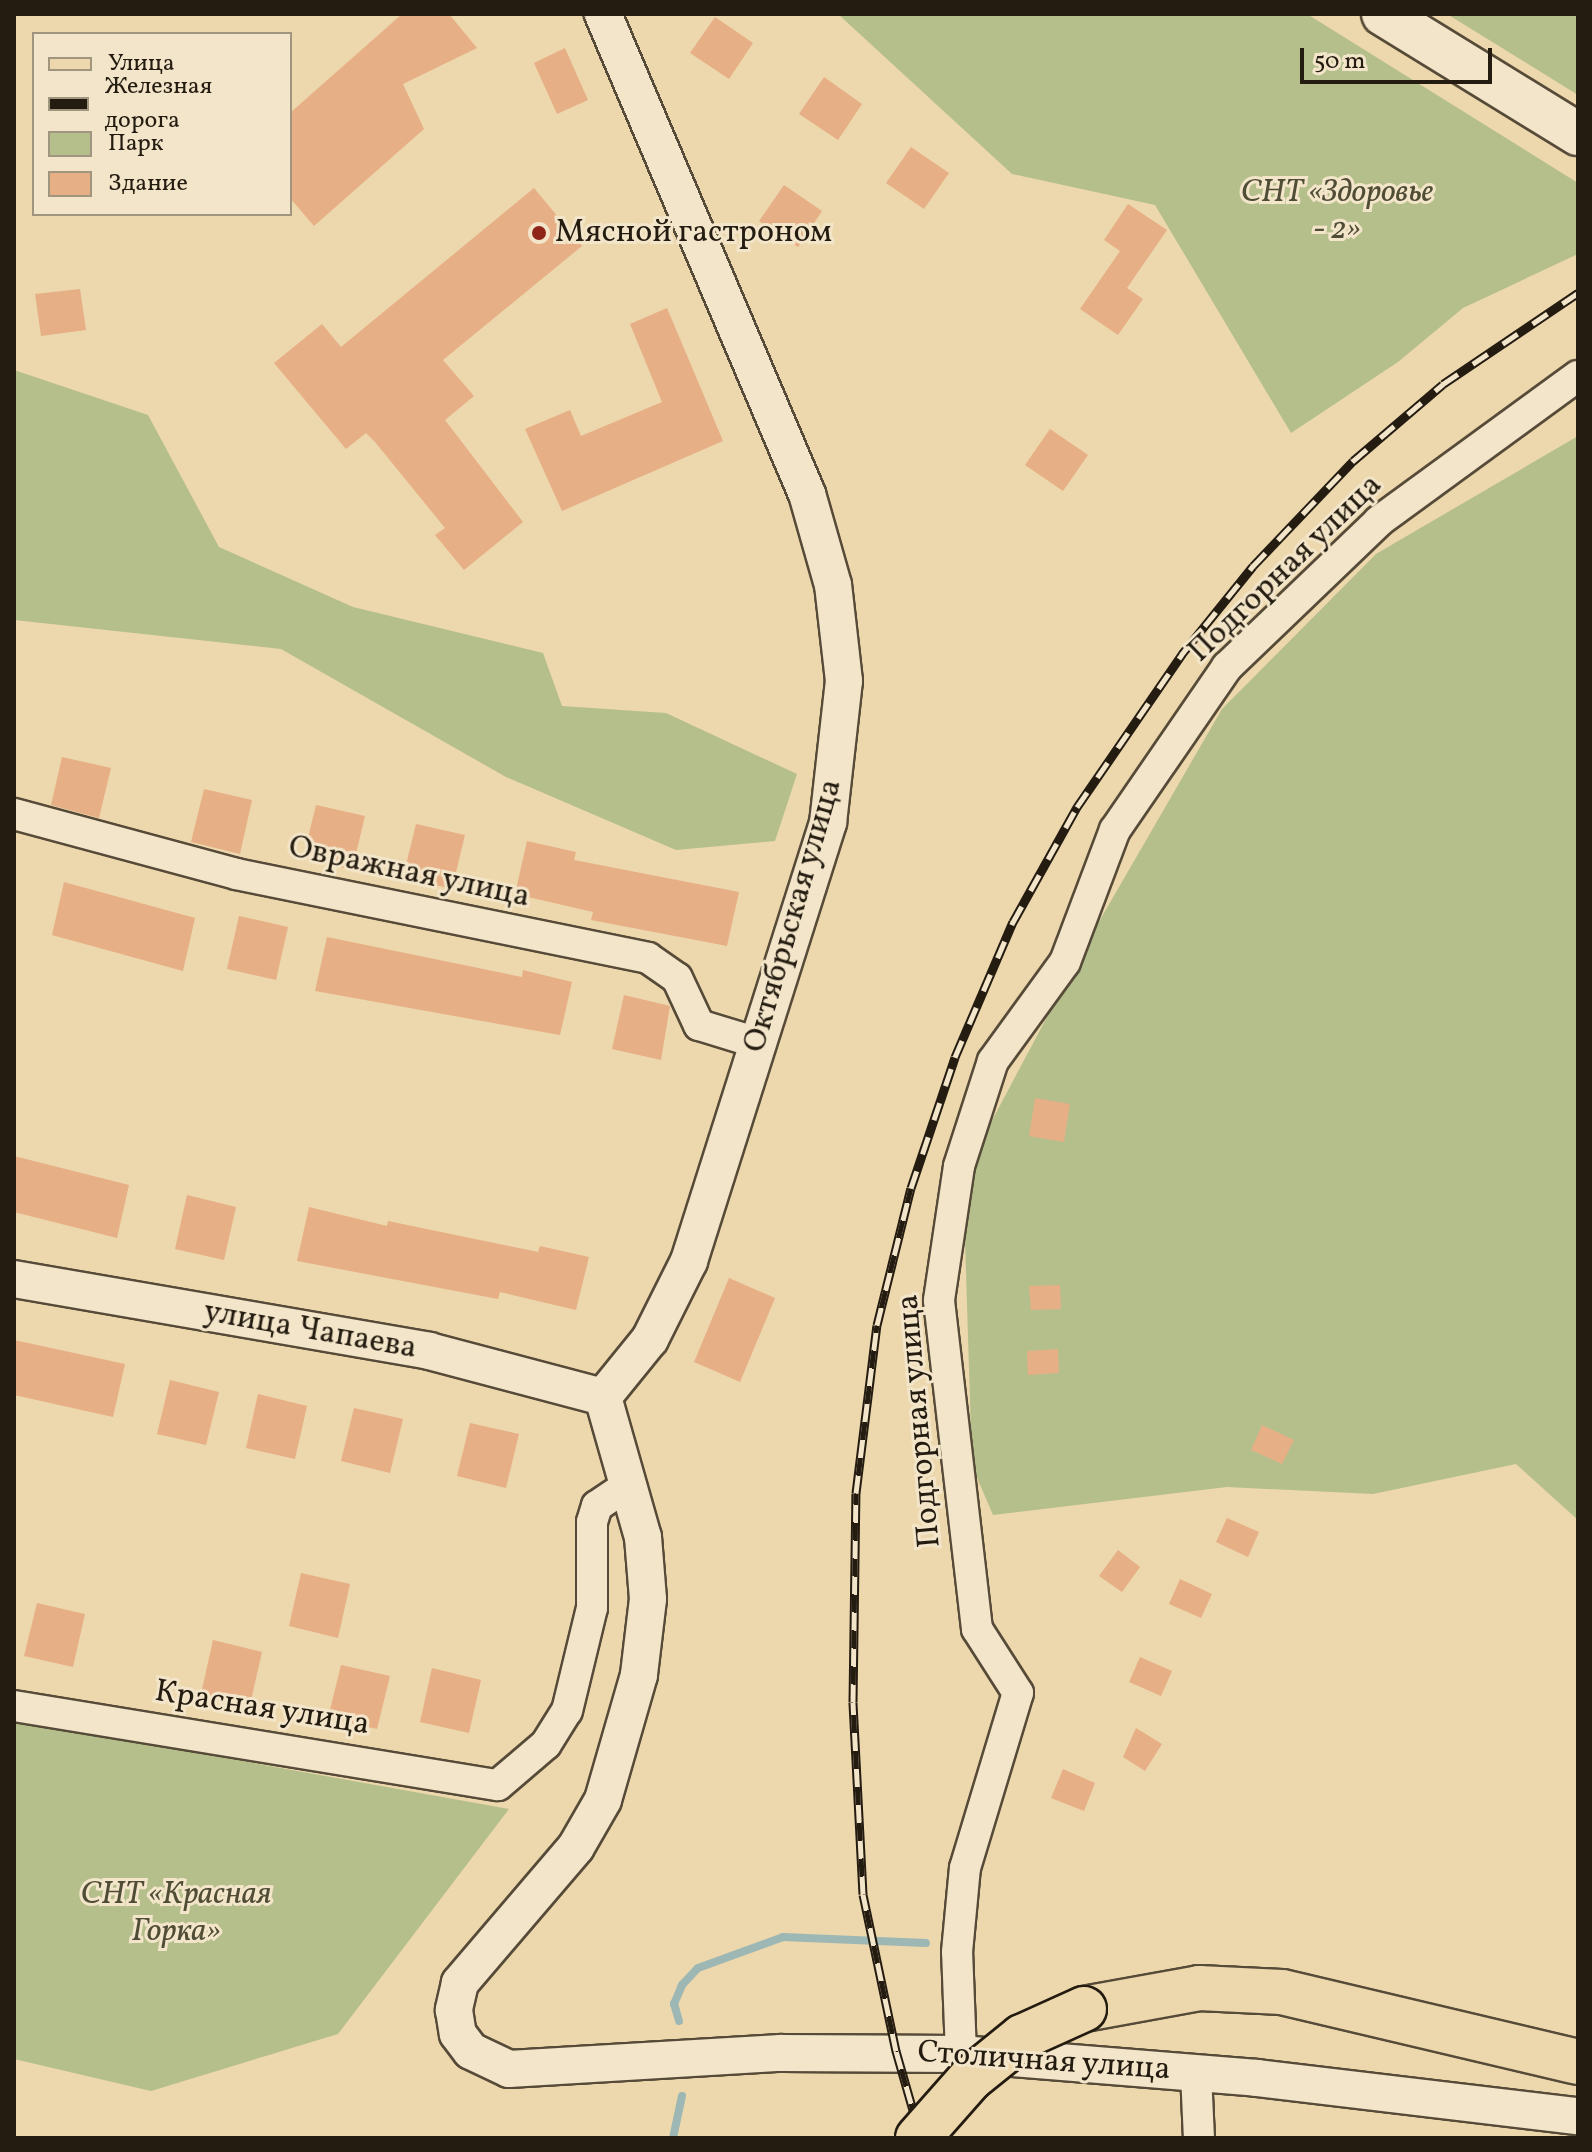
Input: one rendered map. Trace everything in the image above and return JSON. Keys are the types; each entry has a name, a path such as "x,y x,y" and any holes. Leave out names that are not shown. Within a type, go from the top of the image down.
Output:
{"main road":[{"path":"1383,14 1578,134"},
{"path":"918,2138 970,2079 1022,2037 1084,2009 1199,1988 1282,1992 1578,2062"}],"street":[{"name":"Октябрьская улица","path":"603,14 807,494 833,585 844,681 840,752 828,823 678,1287 650,1339 603,1397"},
{"name":"Подгорная улица","path":"961,2054 957,1952 965,1868 1018,1693 977,1629 939,1300 959,1166 993,1061 1065,962 1115,830 1227,667 1379,521 1578,376"},
{"name":"Овражная улица","path":"14,814 236,874 648,958 677,978 699,1025 758,1043"},
{"name":"улица Чапаева","path":"14,1279 429,1351 603,1397"},
{"path":"603,1397 628,1485"},
{"name":"Столичная улица","path":"628,1485 643,1537 648,1599 639,1675 623,1743 603,1800 576,1847 480,1953 460,1983 454,2010 458,2034 471,2051 509,2069 781,2053 961,2054 1196,2073 1578,2116"},
{"name":"Красная улица","path":"14,1706 498,1785 546,1744 567,1711 592,1608 592,1522 597,1506 628,1485"},
{"path":"1196,2073 1199,2138"}],"green space":[{"name":"СНТ «Здоровье - 2»","path":"838,14 1307,14 1578,183 1578,254 1463,308 1398,362 1291,433 1155,205 1012,174"},
{"path":"1447,14 1578,14 1578,95"},
{"path":"14,370 148,415 219,547 353,607 543,653 562,706 666,713 797,774 775,841 676,850 506,777 281,649 14,620"},
{"path":"1578,436 1578,1520 1516,1464 1373,1494 1227,1487 993,1515 972,1466 963,1175 1082,951 1222,709 1376,554"},
{"name":"СНТ «Красная Горка»","path":"14,1720 509,1809 338,2034 151,2091 14,2059"}],"building":[{"path":"402,14 449,14 477,48 403,84 424,129 314,226 292,200 292,111"},
{"path":"715,17 753,43 729,79 690,53"},
{"path":"565,48 588,100 557,114 534,63"},
{"path":"824,77 862,104 838,140 799,114"},
{"path":"911,147 949,173 924,209 886,183"},
{"path":"784,185 822,211 798,247 759,221"},
{"path":"534,188 582,246 443,360 474,396 445,420 523,522 464,570 435,535 445,528 375,442 366,433 346,449 274,363 322,324 341,347"},
{"path":"1128,204 1167,230 1127,288 1143,299 1118,335 1080,309 1120,251 1104,240"},
{"path":"80,289 86,330 41,336 35,294"},
{"path":"667,308 723,441 562,511 525,429 570,410 581,436 662,402 630,324"},
{"path":"1050,429 1088,455 1063,491 1025,465"},
{"path":"62,757 111,768 99,818 51,805"},
{"path":"204,789 252,800 240,854 191,842"},
{"path":"316,805 365,816 352,870 303,858"},
{"path":"416,824 465,835 452,889 403,877"},
{"path":"527,841 576,852 574,860 739,892 727,946 591,920 593,912 515,894"},
{"path":"64,882 195,918 183,971 52,935"},
{"path":"239,916 288,927 276,980 227,969"},
{"path":"327,937 522,977 523,970 572,982 560,1035 315,991"},
{"path":"624,995 670,1006 661,1060 612,1049"},
{"path":"1035,1098 1070,1104 1064,1142 1029,1136"},
{"path":"14,1156 129,1185 117,1238 14,1212"},
{"path":"187,1195 236,1207 224,1260 175,1249"},
{"path":"309,1207 387,1226 388,1221 538,1252 540,1246 589,1257 576,1310 500,1292 498,1299 297,1261"},
{"path":"729,1278 775,1298 740,1382 694,1362"},
{"path":"1060,1285 1061,1309 1031,1310 1029,1286"},
{"path":"14,1340 125,1364 113,1417 14,1395"},
{"path":"1058,1349 1059,1373 1028,1375 1027,1351"},
{"path":"170,1380 219,1392 206,1445 157,1434"},
{"path":"258,1394 307,1406 295,1459 246,1448"},
{"path":"354,1408 403,1419 390,1473 341,1461"},
{"path":"470,1423 519,1434 506,1488 457,1476"},
{"path":"1262,1425 1294,1440 1282,1464 1251,1450"},
{"path":"1227,1518 1259,1532 1248,1557 1216,1542"},
{"path":"1118,1550 1140,1567 1122,1592 1099,1576"},
{"path":"301,1573 350,1584 338,1638 289,1626"},
{"path":"1180,1579 1212,1594 1201,1618 1169,1604"},
{"path":"37,1603 85,1614 73,1667 24,1656"},
{"path":"213,1640 262,1652 250,1705 201,1694"},
{"path":"1140,1657 1172,1671 1161,1696 1129,1682"},
{"path":"341,1665 390,1676 377,1729 328,1718"},
{"path":"432,1668 481,1680 469,1733 420,1722"},
{"path":"1136,1728 1162,1744 1145,1771 1123,1757"},
{"path":"1063,1769 1095,1783 1084,1811 1051,1798"}],"waterway":[{"path":"679,2021 674,2004 682,1985 698,1968 783,1937 926,1943"},
{"path":"673,2138 682,2096"}],"railway":[{"path":"921,2138 896,2051 863,1894 853,1702 856,1493 877,1325 911,1188 955,1057 1013,922 1077,807 1182,654 1253,566 1353,461 1443,384 1578,293"}],"place":[{"name":"Мясной гастроном","path":"539,233"}]}
